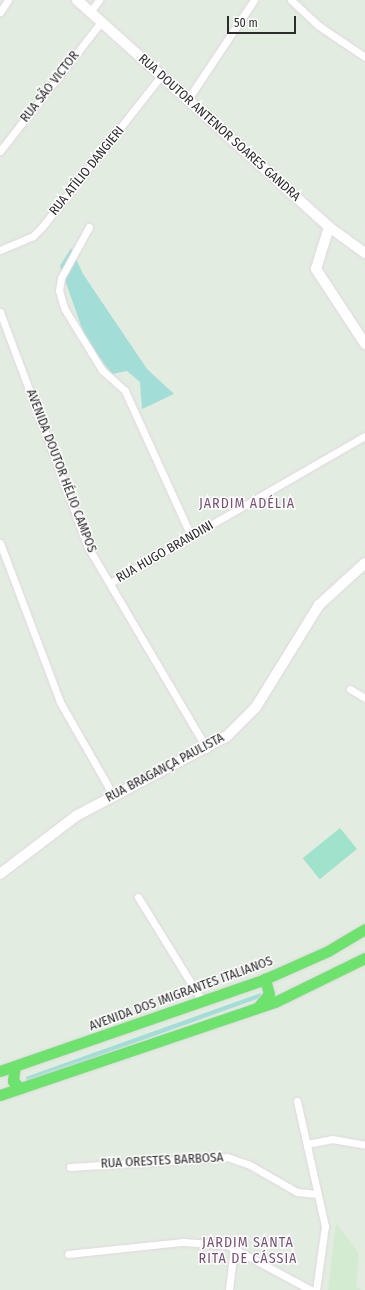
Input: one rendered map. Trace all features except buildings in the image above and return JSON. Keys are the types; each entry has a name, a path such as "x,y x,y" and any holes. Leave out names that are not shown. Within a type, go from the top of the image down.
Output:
{"main road":[{"name":"AVENIDA DOS IMIGRANTES ITALIANOS","path":"0,1071 265,979 328,951 365,929"},
{"path":"0,1096 258,1008 365,958"},
{"path":"258,1008 269,994 265,979"},
{"path":"15,1066 13,1081 20,1088"}],"street":[{"path":"0,12 8,0"},
{"name":"RUA DOUTOR ANTENOR SOARES GANDRA","path":"77,0 329,227 365,253"},
{"path":"90,12 99,0"},
{"path":"188,99 254,0"},
{"path":"292,0 319,26 365,57"},
{"name":"RUA SÃO VICTOR","path":"0,151 101,22"},
{"name":"RUA ATÍLIO DANGIERI","path":"0,250 33,236 42,227 161,76"},
{"path":"89,227 61,278 59,290 77,334 102,370 125,391 192,536"},
{"path":"329,227 316,269 365,344"},
{"name":"AVENIDA DOUTOR HÉLIO CAMPOS","path":"0,312 88,546 207,749"},
{"name":"RUA HUGO BRANDINI","path":"110,583 365,436"},
{"path":"0,543 60,702 113,795"},
{"name":"RUA BRAGANÇA PAULISTA","path":"0,874 62,825 113,795 207,749 227,736 256,707 319,605 365,563"},
{"path":"350,689 365,698"},
{"path":"138,897 202,1001"},
{"path":"296,1101 307,1144 324,1232 316,1290"},
{"path":"307,1144 332,1139 365,1145"},
{"name":"RUA ORESTES BARBOSA","path":"70,1167 227,1157 250,1165 297,1192 317,1194"},
{"path":"68,1254 183,1242 234,1247 311,1290"},
{"path":"229,1290 234,1247"}],"shaded area":[{"path":"71,248 83,274 147,369 174,394 142,409 140,382 127,371 112,374 99,357 84,334 60,266"},
{"path":"340,828 357,849 320,879 303,858"},
{"path":"261,993 262,997 27,1082 26,1077"},
{"path":"336,1223 359,1253 356,1286 361,1290 328,1290"}],"district":[{"name":"JARDIM ADÉLIA","path":"247,504"},
{"name":"JARDIM SANTA RITA DE CÁSSIA","path":"248,1252"}]}
